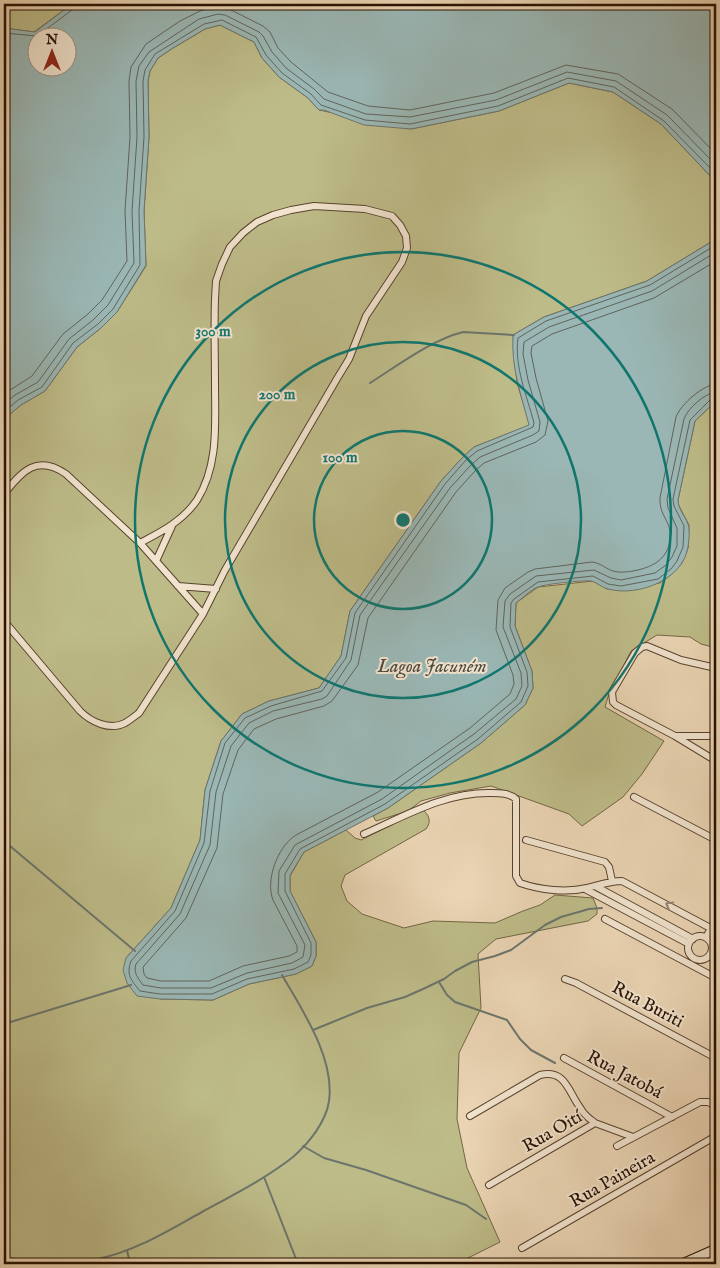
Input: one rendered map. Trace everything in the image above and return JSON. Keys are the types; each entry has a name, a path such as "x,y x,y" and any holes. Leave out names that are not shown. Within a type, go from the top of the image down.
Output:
{"main road":[{"path":"682,1264 716,1249"},
{"path":"705,1264 716,1259"}],"street":[{"path":"4,621 80,712 88,719 111,726 124,724 139,713 203,614 225,570 349,359 366,316 402,262 407,248 406,236 392,216 365,209 314,206 291,210 257,222 230,247 216,281 215,436 210,467 196,501 172,526 140,543"},
{"path":"4,494 26,469 47,465 57,468 66,474 140,543 203,614"},
{"path":"156,561 172,526"},
{"path":"178,586 216,589"},
{"path":"716,668 681,660 650,646 642,647 635,653 612,692 613,702 616,705 675,736 716,761"},
{"path":"675,736 716,736"},
{"path":"364,834 438,801 460,794 474,792 502,793 516,799 517,880 546,890 585,889 612,881 622,881 714,929"},
{"path":"634,797 716,840"},
{"path":"526,840 605,862 610,866 612,881"},
{"path":"594,886 691,942"},
{"path":"585,889 691,942"},
{"path":"605,919 716,978"},
{"path":"706,937 714,950 709,956 702,959 694,957 690,952 691,942 698,937 706,937 714,929 716,920"},
{"path":"709,956 716,960"},
{"path":"690,964 694,957"},
{"name":"Rua Buriti","path":"565,978 716,1058"},
{"name":"Rua Jatobá","path":"564,1058 672,1116"},
{"path":"470,1116 540,1075 548,1073 562,1078 581,1111 595,1123"},
{"path":"617,1146 700,1102 708,1102 716,1106"},
{"name":"Rua Oití","path":"489,1185 595,1123 633,1137"},
{"path":"4,1126 4,1138"},
{"name":"Rua Paineira","path":"522,1248 716,1136"}],"shaded area":[{"path":"4,4 72,4 39,28 28,28 28,31 4,28"},
{"path":"220,25 254,42 262,58 279,77 308,98 319,110 411,129 499,111 569,83 613,92 661,124 716,182 716,239 647,281 544,317 513,335 517,383 530,425 474,447 441,481 350,611 341,656 319,688 269,701 242,714 221,741 205,790 200,840 171,908 126,958 160,999 213,1000 249,984 296,974 312,966 316,956 316,942 290,891 290,876 304,852 346,830 355,838 361,840 422,809 429,818 426,829 345,875 341,886 347,901 362,914 404,928 433,921 495,923 540,905 555,895 593,898 597,914 588,921 496,939 478,954 481,1008 459,1053 457,1119 467,1168 500,1242 456,1264 4,1264 4,419 21,405 45,391 77,347 101,328 117,312 146,266 144,211 149,137 148,81 150,71 158,58 173,48 205,29"},
{"path":"716,401 716,648 701,644 690,637 657,635 631,651 605,707 664,741 642,774 623,797 582,826 569,814 491,786 450,793 421,801 408,811 376,821 373,816 388,808 481,743 525,705 533,688 532,671 515,626 516,603 538,587 593,581 607,589 660,583 682,563 688,548 689,525 678,504 678,500 695,421"}],"water":[{"path":"72,4 716,4 716,182 661,124 613,92 569,83 499,111 411,129 364,125 324,110 319,110 308,98 279,77 262,58 254,42 220,25 205,29 158,58 150,71 148,81 149,137 144,211 146,265 117,312 101,328 77,347 45,391 21,405 4,419 4,28 28,31 28,78 78,78 78,28 40,28"},
{"name":"Lagoa Jacuném","path":"716,239 716,401 695,421 678,500 680,509 688,524 689,542 684,559 678,569 668,577 645,588 620,591 606,588 591,581 564,582 538,587 516,603 515,626 532,671 533,688 525,705 481,743 388,808 304,852 290,875 290,891 316,942 316,956 312,966 296,974 249,984 213,1000 160,999 137,996 127,983 123,970 126,958 171,908 200,840 205,790 221,741 242,714 269,701 319,688 341,656 350,611 441,481 474,447 529,425 515,370 513,335 544,317 647,281"}],"waterway":[{"path":"370,383 415,354 451,336 463,332 514,335"},
{"path":"4,841 135,951"},
{"path":"313,1030 367,1008 405,997 444,979 472,962 511,950 545,925 561,917 589,909 602,908"},
{"path":"4,1258 76,1262 98,1259 126,1251 165,1233 249,1186 293,1157 311,1139 321,1124 329,1101 330,1085 327,1068 315,1035 282,975"},
{"path":"439,982 447,995 455,1002 507,1020 520,1039 531,1050 555,1063"},
{"path":"4,1024 131,985"},
{"path":"303,1146 324,1158 366,1170 466,1205 486,1219"},
{"path":"264,1177 298,1264"},
{"path":"127,1250 130,1264"}]}
